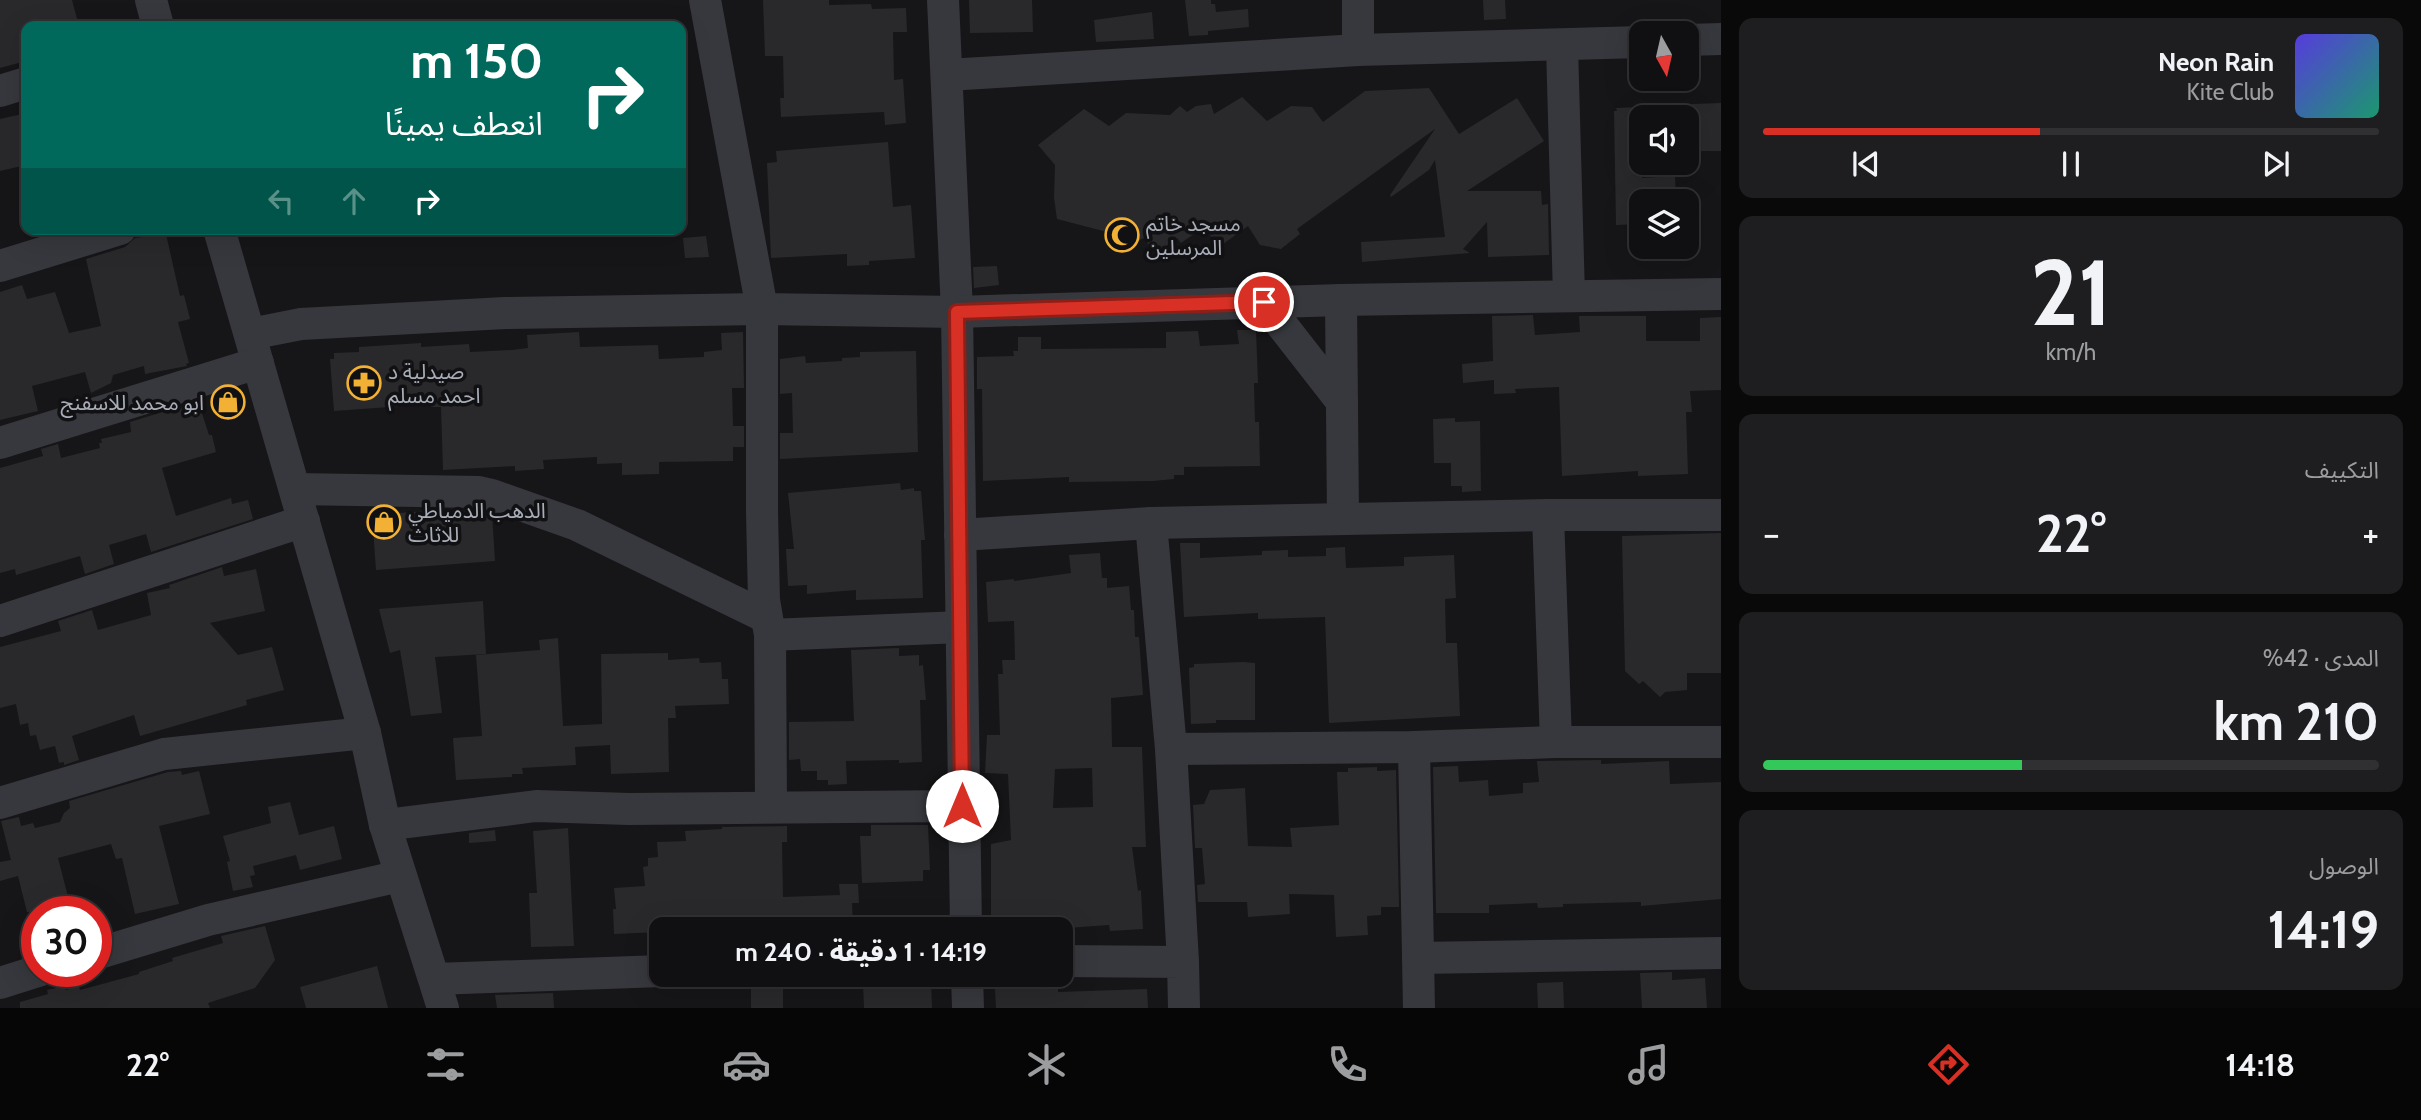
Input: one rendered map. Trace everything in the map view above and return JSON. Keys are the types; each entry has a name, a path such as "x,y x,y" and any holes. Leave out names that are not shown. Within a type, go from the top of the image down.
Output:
{"street":[{"path":"152,0 157,21"},
{"path":"705,0 762,309 762,525 768,626 771,807"},
{"path":"943,0 957,312 966,917"},
{"path":"1358,0 1358,50"},
{"path":"1699,40 1721,39"},
{"path":"947,75 1358,50 1629,43"},
{"path":"1562,46 1569,296"},
{"path":"0,91 21,85"},
{"path":"0,266 101,235"},
{"path":"221,235 365,733 385,825 439,993 649,972"},
{"path":"0,443 254,348 301,324 505,313 762,309 957,312 1340,300 1721,294"},
{"path":"1340,300 1343,519"},
{"path":"1264,302 1342,402"},
{"path":"295,489 479,492 492,495 577,525 768,626 961,627"},
{"path":"960,535 1151,523 1548,514 1721,515"},
{"path":"1548,514 1556,742"},
{"path":"0,621 304,521"},
{"path":"1151,523 1171,749 1184,1008"},
{"path":"0,803 164,754 365,733"},
{"path":"1171,749 1721,742"},
{"path":"1414,747 1419,1008"},
{"path":"385,825 536,806 962,806"},
{"path":"112,949 208,920 400,876"},
{"path":"1418,958 1721,953"},
{"path":"1073,961 1183,962"},
{"path":"0,983 21,976"},
{"path":"967,987 968,1008"}],"building":[{"path":"0,0 72,0 78,21 21,21 21,62 0,68"},
{"path":"763,0 829,0 829,5 871,4 872,9 906,8 907,32 893,32 894,80 903,79 906,123 885,125 884,112 781,117 780,98 784,98 783,56 765,56"},
{"path":"969,0 1032,0 1033,32 970,33"},
{"path":"1185,0 1211,0 1211,4 1215,4 1216,12 1248,9 1249,27 1208,31 1208,35 1189,36"},
{"path":"1483,0 1505,0 1506,19 1484,20"},
{"path":"1152,12 1154,39 1096,42 1094,20"},
{"path":"1429,88 1459,134 1517,98 1544,141 1467,191 1541,191 1542,205 1548,204 1549,255 1488,257 1487,222 1463,249 1470,253 1362,262 1361,242 1445,237 1435,160 1429,170 1391,197 1390,195 1435,129 1297,229 1300,234 1281,249 1260,245 1248,226 1219,247 1204,227 1181,243 1177,238 1156,253 1143,238 1124,251 1108,238 1107,232 1057,219 1054,198 1055,165 1038,145 1084,109 1109,126 1126,113 1170,115 1180,106 1187,112 1196,106 1211,104 1214,114 1242,97 1267,121 1291,106 1312,107 1323,122 1365,91"},
{"path":"1721,103 1721,151 1699,151 1699,105 1692,104"},
{"path":"1616,108 1629,108 1629,175 1642,175 1642,178 1675,176 1676,189 1629,189 1629,224 1616,225"},
{"path":"21,114 21,166 0,171 0,119"},
{"path":"888,142 893,207 911,205 915,258 869,261 869,265 847,266 847,254 771,258 767,163 777,162 776,151"},
{"path":"166,235 180,296 184,295 190,319 178,322 189,363 187,366 145,374 144,366 113,375 111,383 91,393 85,372 32,386 38,411 0,420 0,292 22,285 27,299 55,292 69,333 101,326 86,259 125,247 135,238"},
{"path":"706,236 709,257 685,258 683,238"},
{"path":"997,266 999,285 974,288 973,267"},
{"path":"1533,315 1535,335 1580,332 1579,316 1646,316 1646,341 1700,341 1700,318 1721,317 1721,390 1690,391 1692,412 1686,412 1688,474 1638,476 1638,471 1562,476 1559,387 1515,389 1516,393 1494,394 1494,380 1463,383 1462,364 1493,361 1492,316"},
{"path":"1237,330 1256,330 1258,383 1254,383 1255,422 1259,422 1260,466 1184,467 1184,475 1153,481 1069,482 1069,477 983,481 982,389 977,389 977,357 1014,356 1013,351 1018,351 1018,337 1041,337 1041,349 1166,348 1166,332 1198,331 1200,346 1239,344"},
{"path":"579,332 580,347 658,345 659,359 704,357 704,352 722,350 721,333 743,332 744,388 732,388 733,426 744,426 744,447 733,447 733,461 659,462 659,474 622,475 622,463 597,464 597,457 543,460 544,469 515,471 515,466 443,470 441,407 431,407 431,404 334,411 330,359 334,359 334,353 359,352 359,347 421,343 421,347 469,344 470,352 512,350 528,348 527,335"},
{"path":"916,351 918,452 780,459 780,433 793,433 792,393 780,394 780,359 805,356 806,363 842,361 842,358 860,357 860,352"},
{"path":"198,401 216,452 162,468 176,516 231,498 232,504 248,500 253,519 151,552 146,534 109,545 114,564 85,574 80,556 16,575 15,569 0,573 0,468 43,456 41,449 58,444 61,458 100,448 101,439 131,432 130,422"},
{"path":"1455,418 1455,422 1480,421 1481,491 1462,492 1462,486 1451,486 1451,463 1434,463 1433,419"},
{"path":"900,483 901,490 914,488 914,491 921,491 925,540 921,540 923,598 856,600 856,590 807,594 807,585 788,586 786,549 794,549 788,493"},
{"path":"477,510 492,514 495,561 376,570 372,515"},
{"path":"1721,533 1721,673 1687,673 1687,690 1665,692 1660,697 1643,681 1639,684 1625,671 1622,536"},
{"path":"1180,543 1200,543 1200,558 1262,555 1262,551 1288,550 1288,557 1326,556 1326,548 1345,547 1346,568 1404,566 1404,557 1454,555 1456,598 1445,599 1446,643 1457,643 1460,716 1329,723 1325,617 1258,619 1258,613 1184,617"},
{"path":"1100,553 1102,578 1107,578 1107,588 1129,586 1131,610 1134,610 1135,637 1139,637 1143,695 1111,698 1112,747 1142,747 1146,847 1132,847 1138,891 1141,890 1143,929 1110,931 1109,925 1073,928 1073,917 991,917 991,844 1011,840 1008,774 985,773 987,735 1000,735 998,674 1003,674 1002,660 1015,660 1014,621 988,622 986,582 1071,573 1069,555","holes":["1092,768 1093,807 1053,808 1055,769"]},
{"path":"222,567 224,576 256,569 265,611 210,623 238,655 272,647 284,690 246,700 247,705 140,736 134,715 72,736 79,760 64,765 64,762 59,763 55,746 40,750 36,735 30,736 28,723 20,725 16,704 0,708 0,647 61,631 58,621 92,610 98,630 151,615 147,593 170,588 169,585"},
{"path":"483,601 486,654 435,657 442,713 411,716 400,650 390,653 379,609"},
{"path":"558,638 563,726 602,724 601,654 668,653 668,660 699,658 700,663 721,662 722,679 728,679 729,704 675,706 676,718 668,718 669,772 611,774 610,745 575,747 576,765 522,768 523,774 512,774 512,777 456,780 453,738 482,736 476,655 540,650 539,640"},
{"path":"899,648 899,656 919,655 919,666 923,665 926,700 920,700 922,762 846,761 847,784 828,785 828,780 817,780 817,771 801,771 800,759 789,760 789,722 854,721 851,650"},
{"path":"1255,663 1255,720 1216,720 1216,723 1191,724 1189,668 1194,667 1194,664"},
{"path":"1601,760 1601,764 1669,761 1670,784 1721,782 1721,899 1641,906 1641,902 1563,904 1563,907 1538,908 1537,903 1489,905 1489,913 1436,913 1433,767 1458,766 1459,782 1488,780 1489,796 1523,793 1523,783 1539,782 1537,761"},
{"path":"1377,767 1377,771 1396,770 1399,907 1381,907 1381,915 1367,916 1368,935 1336,937 1334,895 1289,894 1290,914 1248,917 1247,902 1198,902 1197,885 1205,884 1202,848 1195,848 1193,805 1204,804 1210,790 1245,788 1248,846 1292,847 1290,828 1339,825 1337,772 1348,772 1348,768"},
{"path":"181,771 182,775 199,771 210,814 159,826 179,904 135,914 122,858 116,859 111,844 58,858 68,896 23,896 18,876 0,881 0,862 11,860 1,821 19,817 21,826 33,823 35,828 60,822 70,808 69,801 168,772"},
{"path":"290,802 299,835 334,826 342,859 300,870 296,855 253,866 255,875 250,876 253,887 233,891 227,862 230,861 223,836 271,823 268,807"},
{"path":"871,825 928,825 930,870 923,870 923,881 862,883 860,836 871,836"},
{"path":"787,826 787,842 782,842 783,897 840,895 839,884 858,884 859,903 852,903 853,917 649,917 649,932 614,934 614,888 645,886 643,867 648,866 648,858 658,857 657,842 686,841 685,831 722,827"},
{"path":"568,828 574,946 531,947 529,893 537,893 533,831"},
{"path":"495,830 496,841 469,843 469,833"},
{"path":"265,926 275,960 255,988 208,1003 210,1008 20,1008 20,1002 48,994 47,990 60,987 65,987 66,990 79,987 80,990 112,987 112,981 173,961 172,958 223,943 221,936"},
{"path":"377,966 388,1008 306,1008 300,987"},
{"path":"1672,972 1672,980 1705,978 1707,1008 1642,1008 1640,973"},
{"path":"1563,982 1564,1008 1538,1008 1537,983"},
{"path":"751,987 783,987 783,1008 751,1008"},
{"path":"863,987 931,987 932,1008 864,1008"},
{"path":"1058,987 1058,992 1147,989 1148,1008 996,1008 995,989"},
{"path":"553,993 554,1008 497,1008 495,995"}],"place":[{"name":"مسجد خاتم المرسلين","path":"1122,235"},
{"name":"صيدلية د احمد مسلم","path":"364,383"},
{"name":"ابو محمد للاسفنج","path":"228,402"},
{"name":"الدهب الدمياطي للاثاث","path":"384,522"}],"route":[{"path":"962,806 957,312 1264,302"}]}
